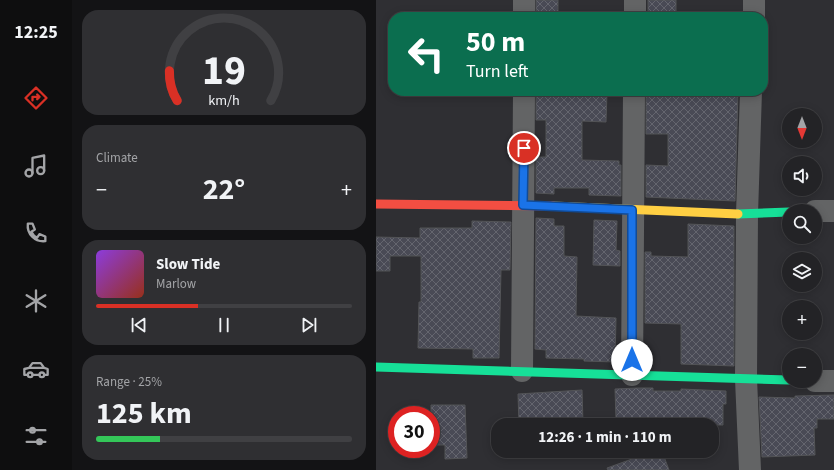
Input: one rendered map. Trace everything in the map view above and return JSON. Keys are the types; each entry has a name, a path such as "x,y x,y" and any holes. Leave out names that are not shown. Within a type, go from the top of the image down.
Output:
{"street":[{"path":"524,0 524,12"},
{"path":"635,0 635,12"},
{"path":"754,0 754,12"},
{"path":"522,371 524,96"},
{"path":"632,375 634,96"},
{"path":"750,470 746,379 747,214 751,96"},
{"path":"376,204 523,205 747,214 782,212"},
{"path":"822,211 834,211"},
{"path":"376,367 782,380"},
{"path":"822,381 834,381"}],"building":[{"path":"536,0 558,0 558,12 536,12"},
{"path":"648,0 676,0 676,12 648,12"},
{"path":"536,96 607,96 606,122 582,121 582,160 619,161 619,165 621,165 621,196 589,195 589,188 554,188 554,194 536,193 536,157 546,157 546,120 536,120"},
{"path":"646,96 738,96 735,201 646,197 646,165 668,166 668,134 646,134"},
{"path":"536,218 554,219 554,226 564,226 564,256 577,257 576,316 616,318 615,362 584,361 584,359 546,358 546,350 535,349"},
{"path":"594,220 617,221 616,250 620,251 620,266 593,265"},
{"path":"472,221 511,222 510,270 501,270 499,358 473,358 473,349 418,348 419,302 421,302 421,256 390,256 390,271 376,271 376,237 420,238 420,228 472,228"},
{"path":"688,224 734,226 734,366 681,364 681,324 645,323 645,252 651,252 651,256 688,257"},
{"path":"653,388 653,391 681,391 681,389 726,391 726,404 723,404 723,425 719,425 719,418 616,418 615,389"},
{"path":"582,390 583,418 519,418 518,394"},
{"path":"834,395 834,419 817,419 817,428 814,428 815,455 762,457 759,397 795,398 795,396"},
{"path":"465,405 467,458 445,459 445,445 440,445 440,406 431,406"},
{"path":"635,458 665,458 669,470 608,470 607,468"}],"traffic: fast":[{"path":"738,214 782,212"},
{"path":"376,367 782,380"}],"traffic: slow":[{"path":"553,206 738,214"}],"traffic: jam":[{"path":"376,204 553,206"}],"route":[{"path":"524,148 523,205 632,210 632,360"}]}
